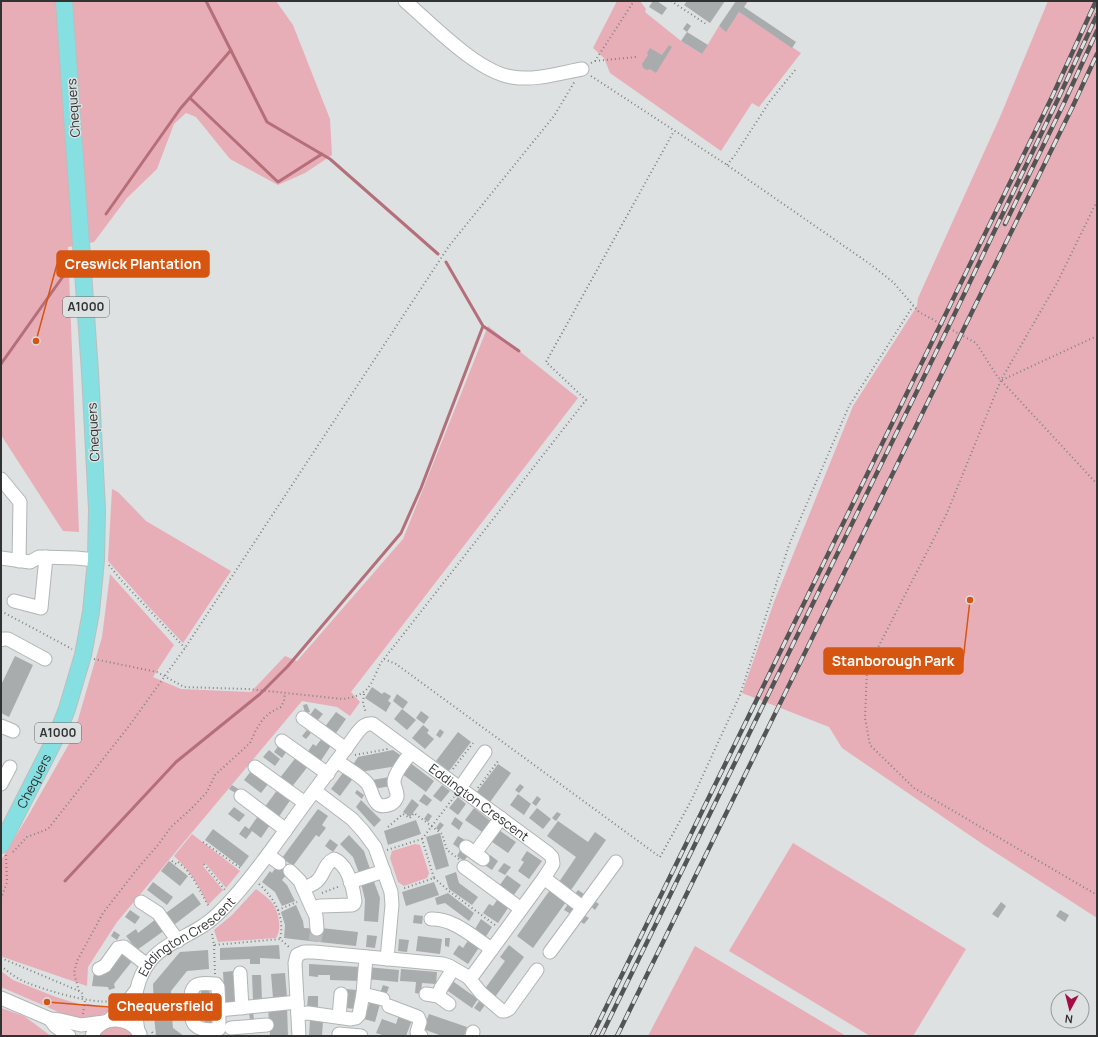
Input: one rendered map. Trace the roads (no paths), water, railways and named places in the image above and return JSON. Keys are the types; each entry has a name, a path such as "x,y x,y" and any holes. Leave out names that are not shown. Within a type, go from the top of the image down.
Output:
{"main road":[{"name":"Chequers","path":"4,852 56,737 67,709 74,652 91,612 96,560 96,509 90,372 64,1"}],"street":[{"path":"405,1 467,56 494,72 511,77 528,78 582,70"},
{"path":"1,479 20,502 19,561"},
{"path":"1,558 30,562 39,558 76,558 96,560"},
{"path":"14,601 41,608 46,558"},
{"path":"1,640 8,639 45,659"},
{"path":"303,718 346,749"},
{"name":"Eddington Crescent","path":"139,1033 135,1010 136,992 138,980 147,965 155,955 207,923 233,899 268,855 363,726 368,724 373,724 378,727 552,857 553,864 544,878 473,975 468,978"},
{"path":"282,741 328,774"},
{"path":"460,788 485,752"},
{"path":"337,761 366,782 370,788 374,801 383,805 391,804 397,797 394,781 396,775 411,753"},
{"path":"1,784 10,767"},
{"path":"255,767 305,803"},
{"path":"315,791 352,820 363,831 377,854 391,892 392,904 386,959"},
{"path":"241,796 286,830"},
{"path":"475,853 501,818"},
{"path":"268,855 279,863"},
{"path":"303,888 318,880 330,861 334,859 344,866 354,896 354,904 320,906 312,908"},
{"path":"550,952 616,862"},
{"path":"464,867 521,909"},
{"path":"290,871 300,881 316,916 315,941 304,952 297,955 295,963 299,1036"},
{"path":"350,882 384,871"},
{"path":"544,878 582,907"},
{"path":"141,902 158,913 178,941"},
{"path":"431,919 440,919 449,922 492,949"},
{"path":"315,941 366,957 443,964 468,978 481,993 502,1011 509,1009 537,970"},
{"path":"99,969 105,966 120,947 124,947 147,965"},
{"path":"350,1030 359,1015 363,994 366,957"},
{"path":"449,1004 432,995 441,988 453,969"},
{"path":"240,973 246,1027"},
{"path":"200,984 216,984 218,987 219,1010 219,1029 204,1030 195,1025 191,1018 190,996 195,986 200,984"},
{"name":"Eddington Crescent","path":"92,1036 97,1027 124,1006 136,992"},
{"path":"341,994 350,1030"},
{"path":"363,994 418,1017 420,1022 417,1032 421,1036"},
{"path":"1,998 50,1019 81,1025 117,1019 132,1025 139,1033"},
{"path":"219,1010 244,1008 298,1008 350,1030"},
{"path":"50,1019 55,1026 69,1036"},
{"path":"231,1028 267,1025"}],"waterway":[{"path":"206,1 267,122 330,159 438,254"},
{"path":"106,214 180,109 231,50"},
{"path":"190,98 278,182 322,154"},
{"path":"65,881 176,762 260,694 288,666 401,533 421,488 483,326 446,262"},
{"path":"1,364 64,275"},
{"path":"483,326 519,351"}],"tunnel":[{"path":"315,941 317,929"}],"railway":[{"path":"592,1036 1052,97 1096,1"},
{"path":"601,1036 943,338 1097,15"},
{"path":"1005,224 1097,31"},
{"path":"617,1036 1072,108 1097,54"}],"place":[{"name":"Creswick Plantation","path":"36,341"},
{"name":"Stanborough Park","path":"970,600"},
{"name":"Chequersfield","path":"47,1002"}]}
